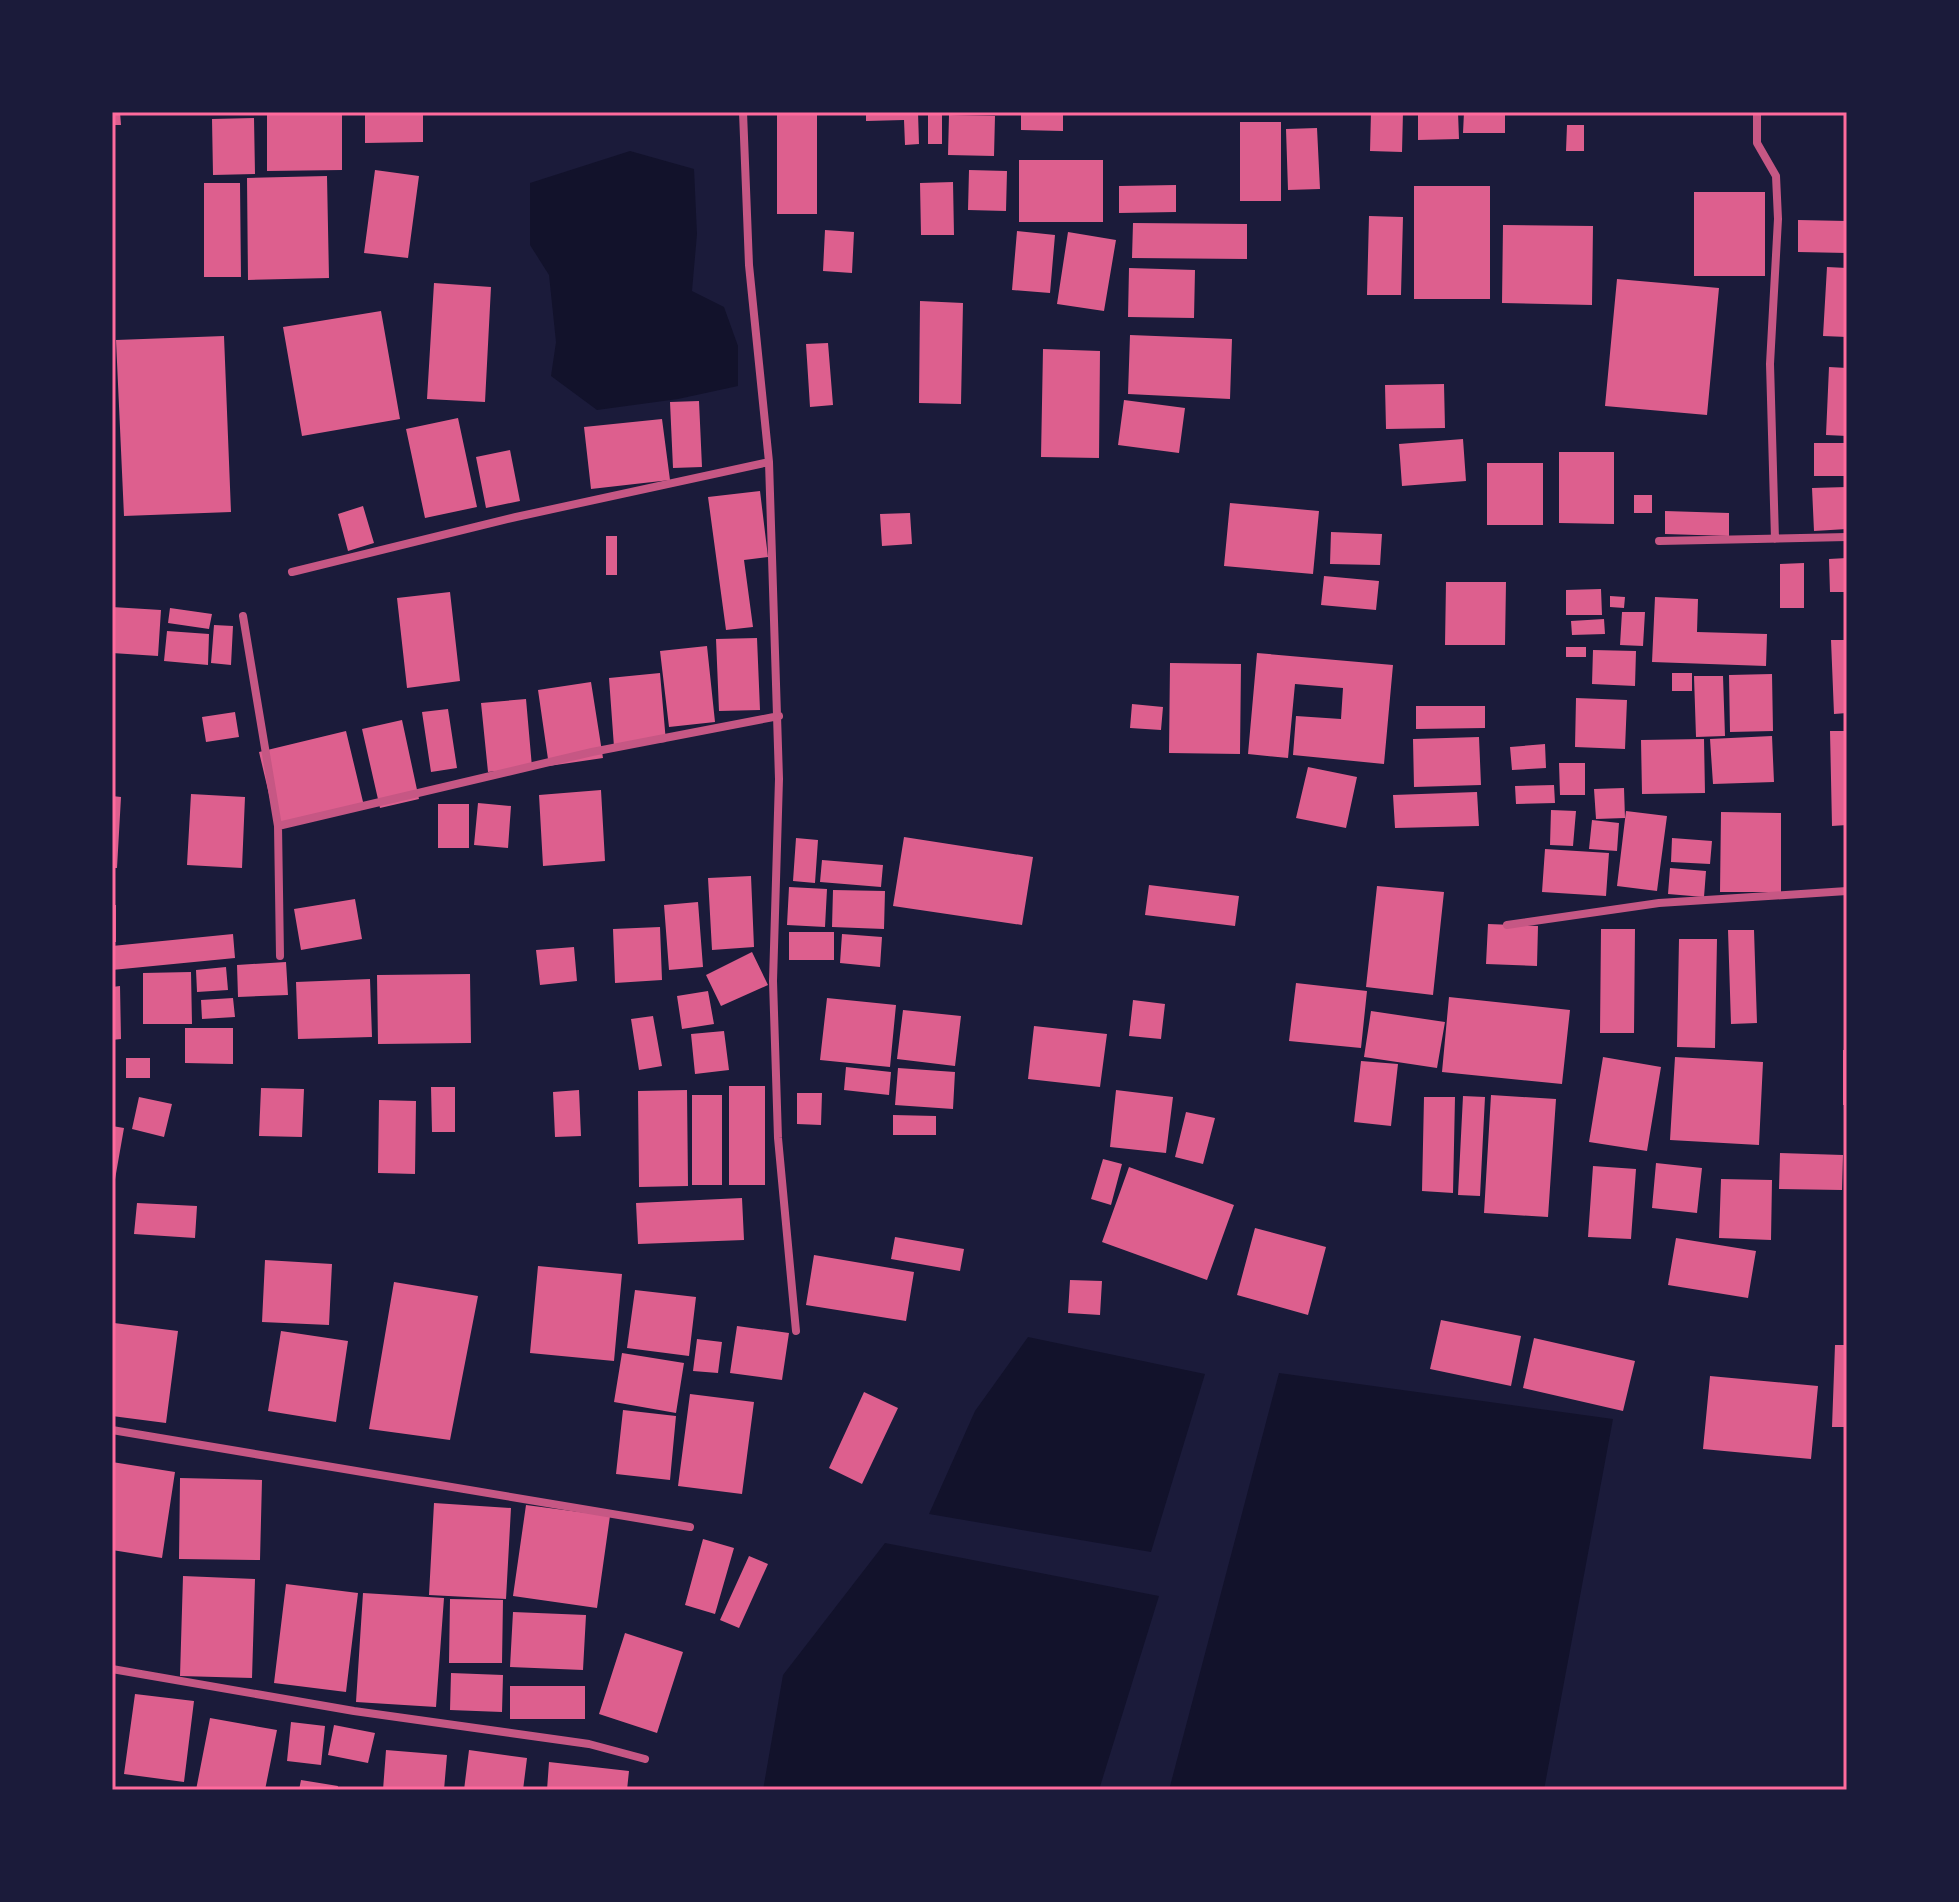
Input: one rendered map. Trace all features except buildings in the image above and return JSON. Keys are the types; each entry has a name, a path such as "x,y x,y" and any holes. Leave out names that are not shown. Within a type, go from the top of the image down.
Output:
{"street":[{"path":"743,112 749,265 769,462 779,716 773,981 778,1138 796,1331"},
{"path":"1757,112 1757,143 1776,176 1778,219 1770,364 1775,539"},
{"path":"292,572 516,517 769,462"},
{"path":"1659,541 1847,537"},
{"path":"243,616 278,826 280,956"},
{"path":"278,826 592,752 779,716"},
{"path":"1507,925 1659,903 1847,891"},
{"path":"112,1430 690,1527"},
{"path":"112,1669 354,1711 589,1744 645,1759"}],"shaded area":[{"path":"630,151 694,169 697,234 692,291 724,307 738,346 738,386 678,399 597,410 551,376 556,342 549,275 530,245 530,183"},
{"path":"1028,1337 1205,1374 1151,1552 929,1514 975,1411"},
{"path":"1279,1373 1613,1419 1544,1790 1169,1790"},
{"path":"885,1543 1159,1596 1099,1790 763,1790 783,1675"}]}
